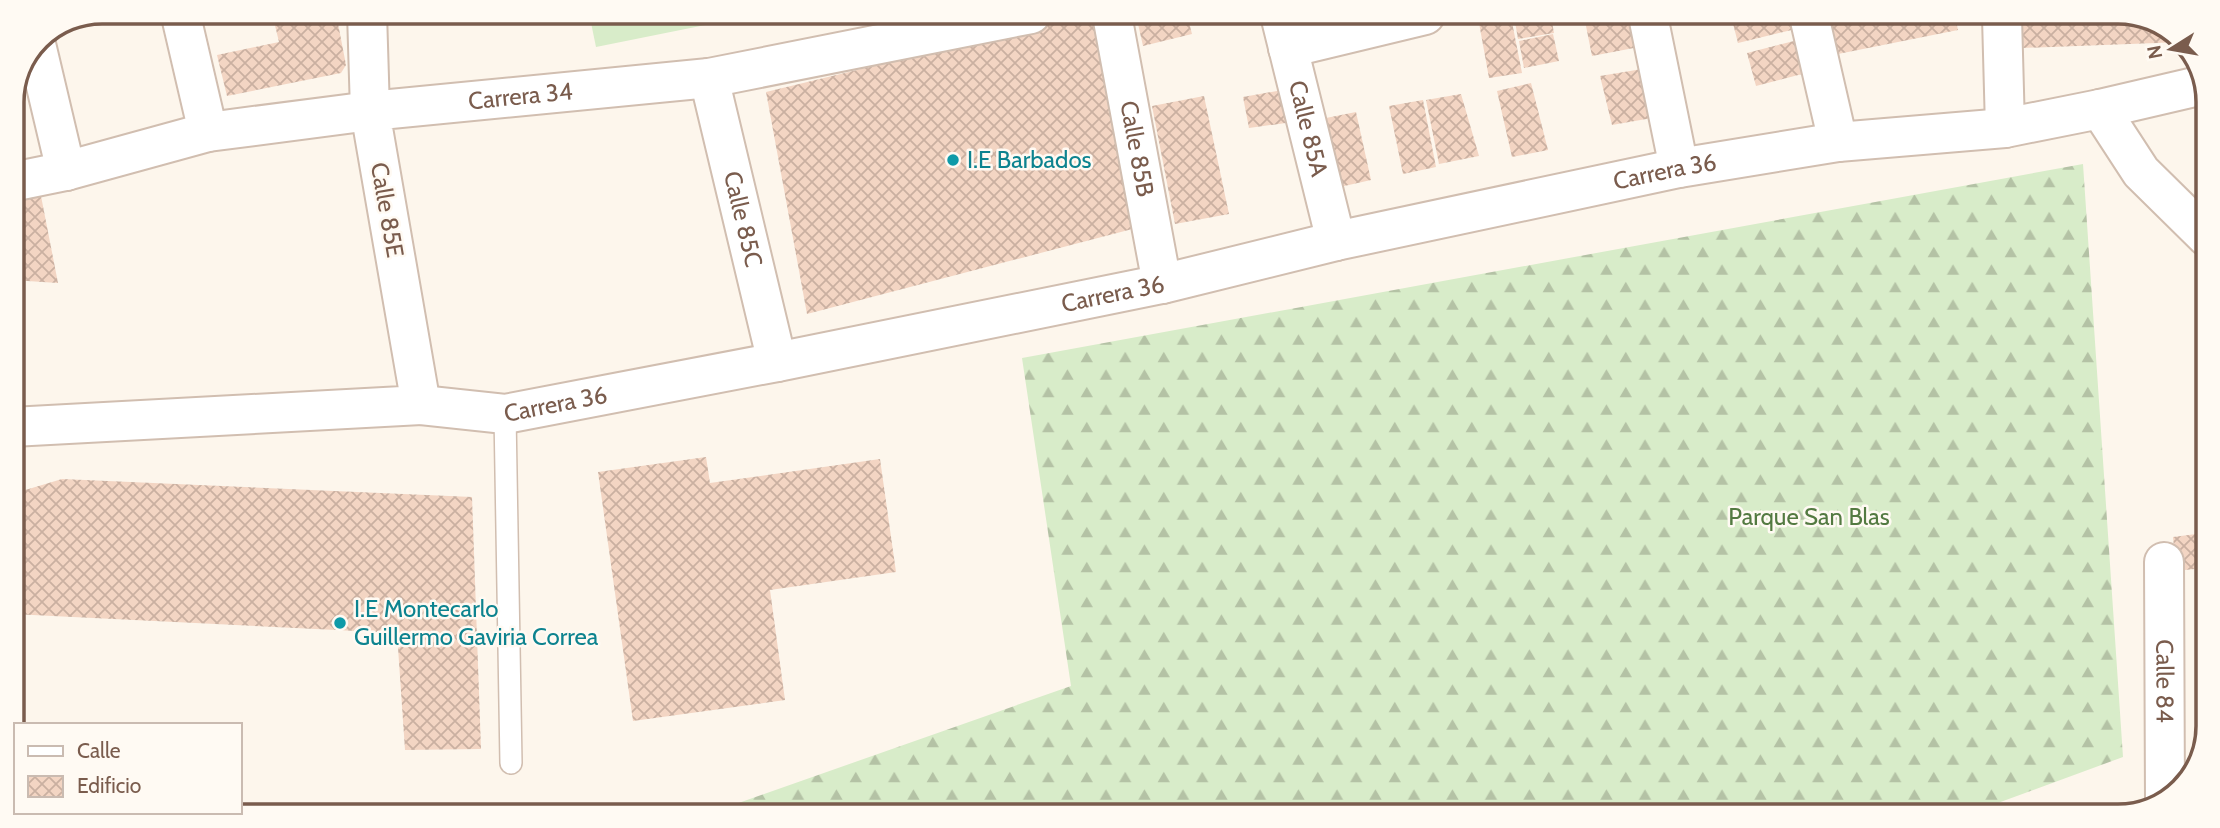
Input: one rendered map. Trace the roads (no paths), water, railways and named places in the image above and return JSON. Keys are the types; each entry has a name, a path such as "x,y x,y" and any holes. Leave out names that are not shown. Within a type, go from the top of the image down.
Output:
{"street":[{"path":"183,24 208,132"},
{"name":"Calle 85E","path":"367,24 370,111 421,405"},
{"name":"Carrera 34","path":"24,180 66,171 208,132 370,111 709,78 985,24"},
{"name":"Calle 85B","path":"1114,24 1162,284"},
{"path":"1284,32 1350,24"},
{"path":"1650,24 1679,168"},
{"path":"1811,24 1838,142"},
{"path":"1991,24 2002,58"},
{"path":"2002,24 2005,128"},
{"name":"Calle 85A","path":"1284,32 1336,242"},
{"path":"39,57 66,171"},
{"name":"Calle 85C","path":"709,78 777,362"},
{"name":"Carrera 36","path":"25,426 421,405 505,414 1162,284 1336,242 1679,168 1838,142 2005,128 2194,87"},
{"path":"2100,109 2141,172 2195,225"},
{"name":"Calle 84","path":"2164,562 2165,787"}],"lane":[{"path":"505,414 511,763"}],"place":[{"name":"I.E Barbados","path":"953,160"},
{"name":"I.E Montecarlo Guillermo Gaviria Correa","path":"340,623"}],"park label":[{"name":"Parque San Blas","path":"1809,517"}]}
